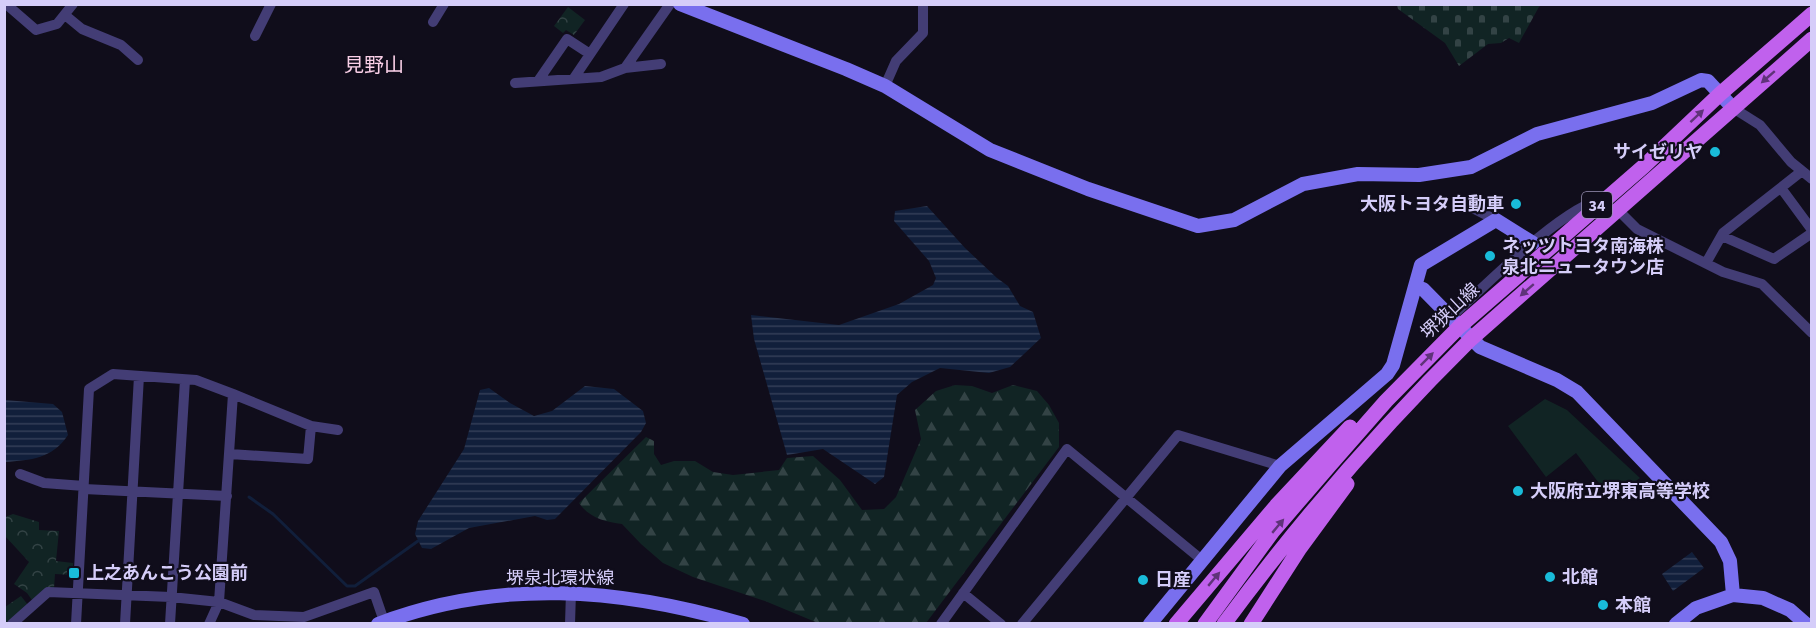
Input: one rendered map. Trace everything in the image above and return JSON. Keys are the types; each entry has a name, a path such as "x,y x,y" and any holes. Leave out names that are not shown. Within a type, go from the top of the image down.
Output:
{"main road":[{"name":"堺狭山線","path":"1205,624 1273,531 1454,322 1644,166 1720,94 1812,14"},
{"name":"堺狭山線","path":"1224,624 1296,530 1418,391 1471,339 1812,39"},
{"path":"1176,624 1301,479 1354,423 1386,401"},
{"path":"1251,624 1300,548 1397,416"}],"street":[{"path":"6,4 36,30 57,24 73,4"},
{"path":"255,36 271,4"},
{"path":"433,22 444,4"},
{"path":"574,78 624,4"},
{"path":"625,68 670,4"},
{"path":"680,4 885,86 990,150 1088,189 1198,226 1234,220 1304,184 1358,174 1419,175 1471,166 1537,134 1652,102 1701,80 1708,81 1733,108 1760,125 1791,162 1812,179"},
{"path":"885,86 896,61 923,33 923,4"},
{"path":"65,15 82,29 121,45 138,60"},
{"path":"538,81 567,39 590,54"},
{"path":"515,83 601,77 625,68 661,64"},
{"path":"1706,263 1722,236 1802,171"},
{"path":"1722,236 1774,260 1812,231 1781,188"},
{"path":"1454,322 1533,243 1594,200 1606,198"},
{"path":"1459,201 1533,243"},
{"path":"1618,210 1637,229 1723,272 1768,288 1812,333"},
{"path":"1150,624 1280,466 1387,374 1393,365 1420,265 1496,220"},
{"path":"1415,287 1424,289 1480,347 1557,380 1577,392 1721,542 1730,561 1733,595"},
{"path":"76,624 89,389 113,375 196,380 311,426 338,430"},
{"path":"124,624 139,376"},
{"path":"170,624 185,380"},
{"path":"209,624 219,602 233,394"},
{"path":"230,454 308,459 311,426"},
{"path":"1022,624 1178,435 1280,466"},
{"path":"941,624 1067,449 1202,560"},
{"path":"20,474 44,483 133,492 227,496"},
{"path":"12,624 48,592 171,597 219,602 254,615 304,617 374,592 382,623"},
{"path":"570,624 571,592"},
{"name":"堺泉北環状線","path":"382,623 443,604 478,598 571,592 635,598 703,618 743,624"},
{"path":"963,592 1001,624"},
{"path":"1676,624 1696,608 1733,595 1763,598 1791,610 1806,624"}],"green space":[{"path":"1397,4 1540,5 1519,43 1509,38 1501,43 1488,44 1459,66 1445,43 1398,9"},
{"path":"568,7 585,20 574,35 566,30 563,33 554,26"},
{"path":"955,385 972,386 992,393 1013,385 1037,391 1049,405 1059,423 1059,447 926,623 818,623 765,601 693,577 663,563 622,524 593,516 579,503 646,437 654,441 654,454 661,465 674,461 695,461 713,472 733,475 779,470 787,458 813,456 840,480 862,510 884,509 896,497 921,439 915,410 936,391"},
{"path":"1545,399 1567,410 1640,478 1611,499 1576,453 1546,477 1508,426"},
{"path":"13,514 39,522 39,530 59,531 56,561 73,563 73,575 55,574 54,588 32,600 27,593 14,584 29,562 5,536 5,517"},
{"path":"21,596 28,605 5,624 5,607"}],"water":[{"path":"927,206 965,248 1008,286 1020,306 1033,312 1041,338 1010,367 989,373 940,368 912,382 897,395 884,477 875,484 823,449 787,455 754,339 751,315 839,325 899,304 933,285 936,278 929,261 894,221 895,211"},
{"path":"585,386 614,389 643,411 646,423 641,432 555,519 547,520 535,516 469,528 431,549 422,548 415,534 418,521 464,449 480,390 489,388 534,416 552,411"},
{"path":"5,400 53,404 62,412 68,435 48,454 32,459 5,462"},
{"path":"1692,552 1704,568 1673,591 1662,574"}],"waterway":[{"path":"249,497 273,514 347,586 355,586 418,541"}],"place":[{"name":"サイゼリヤ","path":"1715,152"},
{"name":"大阪トヨタ自動車","path":"1516,204"},
{"name":"ネッツトヨタ南海株 泉北ニュータウン店","path":"1490,256"},
{"name":"大阪府立堺東高等学校","path":"1518,491"},
{"name":"上之あんこう公園前","path":"74,573"},
{"name":"北館","path":"1550,577"},
{"name":"日産","path":"1143,580"},
{"name":"本館","path":"1603,605"}],"district":[{"name":"見野山","path":"374,65"}]}
